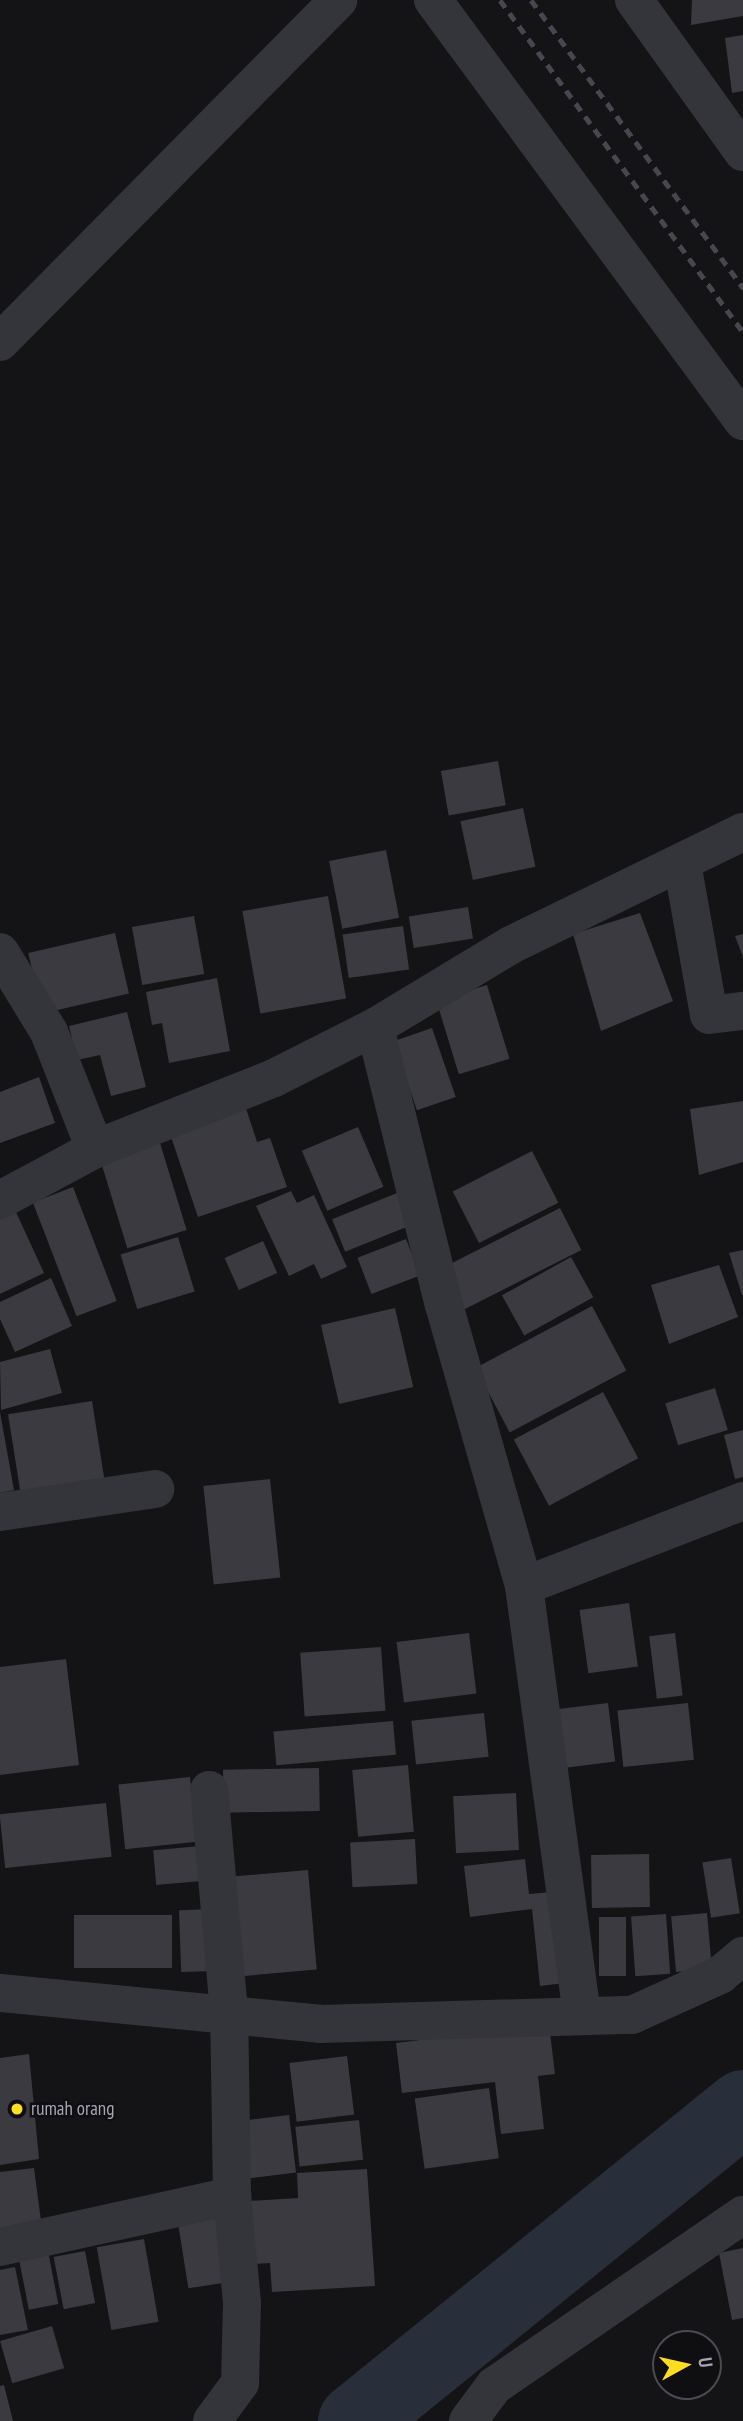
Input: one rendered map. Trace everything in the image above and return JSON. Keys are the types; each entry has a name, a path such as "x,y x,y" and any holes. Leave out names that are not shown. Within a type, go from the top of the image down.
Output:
{"street":[{"path":"0,342 338,0"},
{"path":"433,0 743,421"},
{"path":"634,0 743,152"},
{"path":"0,1200 95,1149 274,1078 375,1027 511,945 743,832"},
{"path":"682,863 709,1015 743,1011"},
{"path":"0,952 49,1032 95,1149"},
{"path":"375,1027 444,1305 524,1586 582,2013"},
{"path":"0,1512 155,1489"},
{"path":"524,1586 743,1501"},
{"path":"209,1790 229,2012 232,2196 242,2303 240,2384 212,2421"},
{"path":"0,1993 229,2012 320,2024 582,2013 632,2015 720,1975 743,1956"},
{"path":"0,2247 232,2196"},
{"path":"468,2421 494,2386 743,2215"}],"building":[{"path":"692,0 743,0 743,16 691,25"},
{"path":"743,35 743,91 732,93 725,38"},
{"path":"498,761 506,805 449,815 441,771"},
{"path":"523,808 535,867 473,880 460,821"},
{"path":"386,850 399,918 342,929 329,861"},
{"path":"328,896 346,998 260,1014 242,911"},
{"path":"468,907 473,939 414,948 409,916"},
{"path":"640,913 673,1001 601,1031 573,934"},
{"path":"194,916 204,974 142,985 132,927"},
{"path":"403,926 409,970 349,978 343,934"},
{"path":"115,933 129,993 42,1013 28,953"},
{"path":"743,934 743,957 735,936"},
{"path":"217,978 230,1051 169,1063 162,1023 152,1025 146,992"},
{"path":"487,985 510,1059 459,1074 436,1000"},
{"path":"127,1012 146,1087 111,1096 100,1055 77,1060 69,1026"},
{"path":"432,1028 456,1097 417,1110 393,1041"},
{"path":"39,1077 55,1123 0,1143 0,1092"},
{"path":"242,1096 257,1142 270,1138 287,1187 198,1217 166,1122"},
{"path":"743,1101 743,1162 699,1175 690,1109"},
{"path":"358,1127 383,1187 327,1211 302,1151"},
{"path":"160,1143 187,1230 127,1248 101,1161"},
{"path":"532,1151 558,1203 479,1243 453,1191"},
{"path":"73,1187 117,1301 77,1316 33,1202"},
{"path":"291,1191 297,1203 314,1195 347,1267 321,1279 314,1264 289,1276 256,1206"},
{"path":"397,1193 410,1225 345,1252 332,1219"},
{"path":"10,1199 44,1273 0,1294 0,1204"},
{"path":"560,1208 581,1250 460,1312 439,1270"},
{"path":"178,1237 195,1292 137,1309 121,1255"},
{"path":"406,1239 420,1275 371,1294 357,1258"},
{"path":"263,1241 277,1273 239,1290 225,1258"},
{"path":"743,1250 743,1295 742,1295 729,1253"},
{"path":"571,1257 593,1297 524,1336 502,1295"},
{"path":"719,1265 738,1317 669,1344 651,1285"},
{"path":"51,1278 72,1326 15,1352 0,1319 0,1302"},
{"path":"592,1306 626,1370 510,1432 475,1368"},
{"path":"395,1308 413,1387 339,1404 321,1325"},
{"path":"50,1349 62,1393 1,1410 0,1362"},
{"path":"715,1388 728,1430 678,1445 665,1403"},
{"path":"603,1392 638,1458 549,1506 514,1439"},
{"path":"92,1401 104,1478 20,1491 8,1414"},
{"path":"0,1412 14,1490 0,1493"},
{"path":"743,1430 743,1477 735,1479 724,1435"},
{"path":"270,1479 280,1577 214,1584 203,1486"},
{"path":"629,1603 638,1666 588,1673 579,1610"},
{"path":"469,1633 476,1694 404,1702 397,1642"},
{"path":"675,1633 683,1696 657,1699 649,1636"},
{"path":"381,1647 385,1711 305,1716 300,1653"},
{"path":"66,1659 79,1765 0,1775 0,1667"},
{"path":"608,1703 615,1762 560,1768 552,1710"},
{"path":"688,1703 694,1760 623,1767 617,1710"},
{"path":"484,1713 489,1757 416,1764 411,1721"},
{"path":"393,1721 396,1755 276,1765 273,1731"},
{"path":"408,1765 414,1832 358,1837 352,1770"},
{"path":"319,1768 320,1811 224,1813 223,1770"},
{"path":"190,1777 197,1842 125,1849 118,1785"},
{"path":"516,1793 519,1850 456,1853 453,1796"},
{"path":"106,1803 112,1857 5,1868 0,1814"},
{"path":"415,1839 417,1884 352,1887 350,1842"},
{"path":"201,1846 204,1881 156,1885 153,1850"},
{"path":"649,1854 650,1907 592,1908 591,1855"},
{"path":"731,1858 740,1913 711,1918 702,1863"},
{"path":"525,1859 529,1894 563,1891 573,1982 540,1986 532,1909 470,1917 464,1866"},
{"path":"308,1870 317,1970 241,1976 232,1877"},
{"path":"212,1909 214,1971 181,1972 179,1910"},
{"path":"707,1913 712,1969 676,1972 671,1916"},
{"path":"666,1914 670,1974 635,1976 631,1916"},
{"path":"74,1915 172,1915 172,1968 74,1968"},
{"path":"599,1917 626,1917 626,1976 599,1976"},
{"path":"549,2024 555,2074 538,2076 544,2129 501,2134 495,2082 402,2093 396,2043"},
{"name":"rumah orang","path":"29,2054 39,2159 0,2165 0,2058"},
{"path":"347,2056 354,2115 297,2122 289,2063"},
{"path":"489,2088 499,2158 425,2169 415,2098"},
{"path":"289,2115 296,2173 244,2179 237,2121"},
{"path":"359,2120 363,2160 300,2166 295,2127"},
{"path":"34,2168 43,2236 0,2241 0,2172"},
{"path":"367,2169 375,2286 272,2292 270,2263 253,2264 249,2201 298,2198 297,2173"},
{"path":"223,2213 234,2281 188,2288 178,2220"},
{"path":"144,2239 159,2322 111,2330 97,2247"},
{"path":"743,2248 743,2318 732,2320 719,2253"},
{"path":"48,2251 58,2304 29,2310 19,2257"},
{"path":"85,2251 95,2303 64,2309 54,2257"},
{"path":"15,2267 28,2330 0,2335 0,2270"},
{"path":"52,2326 64,2368 12,2383 0,2341"},
{"path":"4,2385 13,2421 0,2421 0,2386"}],"waterway":[{"path":"355,2421 743,2107"}],"railway":[{"path":"500,0 743,332"},
{"path":"531,0 743,288"}],"place":[{"name":"rumah orang","path":"17,2109"}]}
